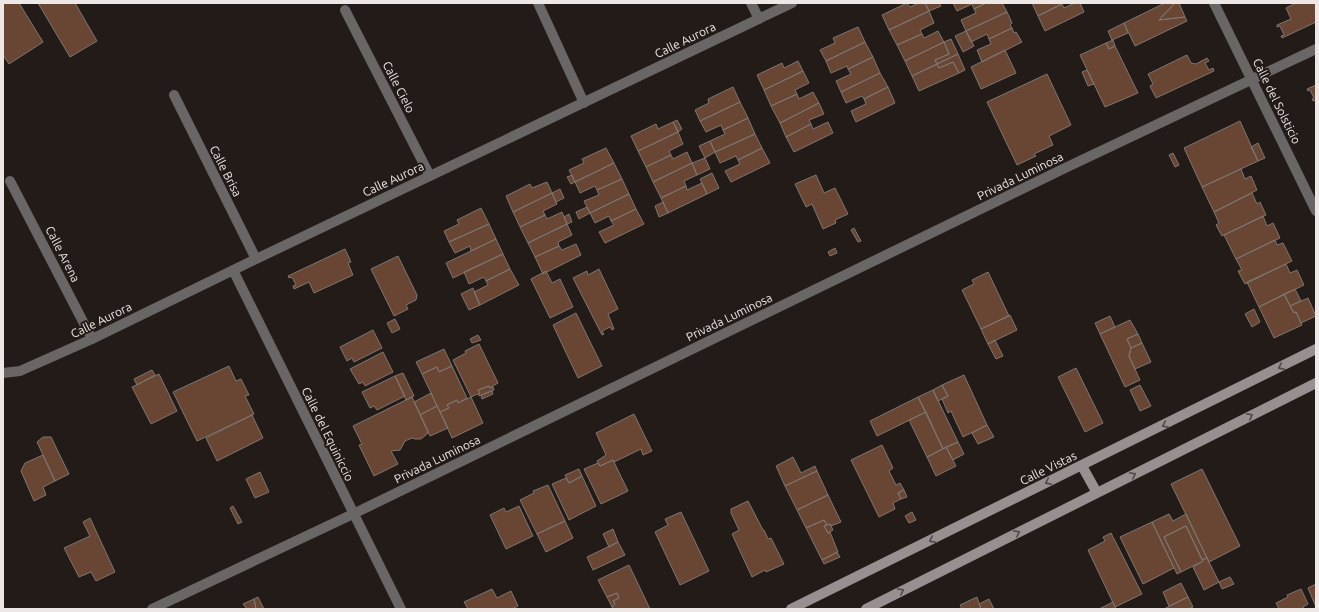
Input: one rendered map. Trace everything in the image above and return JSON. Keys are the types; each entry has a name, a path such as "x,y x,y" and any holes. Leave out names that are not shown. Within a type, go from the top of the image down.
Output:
{"street":[{"path":"538,3 584,103"},
{"path":"751,3 759,19"},
{"name":"Calle Aurora","path":"3,373 20,371 92,340 233,270 792,3"},
{"name":"Calle del Solsticio","path":"1214,3 1316,211"},
{"name":"Calle Cielo","path":"345,10 430,176"},
{"name":"Privada Luminosa","path":"152,609 353,514 1063,169 1316,49"},
{"name":"Calle Brisa","path":"174,95 256,259"},
{"name":"Calle Arena","path":"10,181 92,340"},
{"name":"Calle del Equiniccio","path":"233,270 401,609"},
{"name":"Calle Vistas","path":"791,609 1316,349"},
{"path":"866,609 1316,383"},
{"path":"1082,466 1097,493"}],"building":[{"path":"3,3 19,3 43,42 9,64 3,55"},
{"path":"38,3 75,3 97,41 70,57"},
{"path":"907,3 910,7 919,3 925,3 929,11 889,30 882,15"},
{"path":"925,3 939,3 941,6 929,11"},
{"path":"953,3 986,3 974,9 972,4 957,11"},
{"path":"986,3 1002,3 1007,12 966,31 961,20 976,13 974,9"},
{"path":"1032,3 1062,3 1062,4 1038,16"},
{"path":"1075,3 1080,3 1084,12 1045,31 1038,16 1062,4 1064,8"},
{"path":"1165,3 1175,3 1159,20 1185,17 1187,21 1135,46 1124,23"},
{"path":"1175,3 1179,3 1185,17 1159,20"},
{"path":"1296,3 1316,3 1316,22 1282,38 1281,36 1284,35 1280,26 1277,27 1277,25 1291,19 1286,8"},
{"path":"929,11 934,23 920,30 922,34 897,45 889,30"},
{"path":"1007,12 1012,23 1010,25 1012,28 989,39 987,34 971,42 966,31"},
{"path":"1124,23 1128,33 1112,40 1108,31"},
{"path":"858,27 865,42 826,61 820,50 835,43 833,38"},
{"path":"1012,28 1014,33 1016,32 1022,42 982,62 977,50 991,44 989,39"},
{"path":"938,31 944,42 905,61 897,45 922,34 924,38"},
{"path":"966,31 974,46 963,52 955,36"},
{"path":"951,39 958,54 937,64 935,60 949,54 944,42"},
{"path":"1113,40 1115,46 1109,49 1106,43"},
{"path":"865,42 873,57 848,69 847,66 831,73 826,61"},
{"path":"944,42 949,54 935,60 937,64 912,76 905,61"},
{"path":"1106,43 1109,49 1115,46 1138,93 1105,107 1080,55"},
{"path":"1005,50 1016,73 981,89 971,67"},
{"path":"958,54 965,70 959,73 953,62 939,68 937,64"},
{"path":"1187,55 1191,63 1196,64 1207,58 1209,61 1205,63 1209,70 1213,68 1214,71 1156,98 1150,86 1153,84 1148,74"},
{"path":"873,57 880,73 841,92 836,81 851,74 848,69"},
{"path":"798,61 803,71 764,90 757,75 782,63 784,68"},
{"path":"953,62 959,73 919,91 912,76 937,64 939,68"},
{"path":"1087,70 1094,84 1088,86 1082,72"},
{"path":"803,71 809,83 795,90 797,94 771,106 764,90"},
{"path":"880,73 888,87 864,99 862,96 846,103 841,92"},
{"path":"1047,74 1071,125 1049,136 1053,145 1034,154 1036,156 1017,165 987,102"},
{"path":"1316,85 1316,100 1313,101 1312,99 1314,98 1310,90 1308,91 1307,89"},
{"path":"733,87 740,102 700,121 695,110 709,103 708,99"},
{"path":"888,87 895,103 856,122 851,111 866,104 864,99"},
{"path":"813,92 819,103 780,123 771,106 797,94 799,99"},
{"path":"740,102 748,118 723,130 721,125 706,132 700,121"},
{"path":"819,103 824,114 809,120 811,124 786,137 780,123"},
{"path":"748,118 755,134 715,152 710,141 725,134 723,130"},
{"path":"677,120 682,129 678,132 673,122"},
{"path":"1240,121 1258,161 1202,187 1184,148"},
{"path":"673,122 678,132 638,151 631,136 656,124 658,129"},
{"path":"828,122 833,133 794,152 786,137 811,124 813,129"},
{"path":"678,132 683,144 669,151 671,155 646,167 638,151"},
{"path":"755,134 762,148 738,160 736,156 720,163 715,152"},
{"path":"710,141 715,152 705,158 699,146"},
{"path":"1258,143 1265,158 1258,161 1251,147"},
{"path":"606,148 614,163 575,182 569,170 584,163 582,159"},
{"path":"762,148 770,163 731,182 725,171 740,164 738,160"},
{"path":"687,152 692,163 653,182 646,167 671,155 673,159"},
{"path":"1173,153 1179,165 1175,167 1169,155"},
{"path":"705,158 710,169 697,175 692,163"},
{"path":"614,163 622,179 597,190 595,186 580,193 575,182"},
{"path":"692,163 697,175 684,181 686,186 661,198 653,182"},
{"path":"1241,169 1245,179 1251,176 1257,190 1214,212 1202,187"},
{"path":"712,173 719,188 707,194 700,179"},
{"path":"572,175 575,182 571,184 567,177"},
{"path":"816,175 824,193 835,188 848,214 835,220 836,223 823,229 812,204 806,207 795,184"},
{"path":"622,179 629,194 590,213 584,201 599,195 597,190"},
{"path":"547,182 552,193 513,212 506,196 530,184 532,188"},
{"path":"702,183 707,194 668,213 661,198 686,186 687,190"},
{"path":"560,189 564,198 556,202 552,193"},
{"path":"552,193 557,204 543,211 545,215 520,227 513,212"},
{"path":"1252,193 1257,204 1260,202 1266,215 1222,236 1216,225 1219,223 1214,212"},
{"path":"629,194 636,209 611,221 609,216 595,223 590,213"},
{"path":"663,202 668,213 659,217 655,206"},
{"path":"587,207 590,213 579,219 576,212"},
{"path":"481,208 489,224 449,242 444,231 459,224 457,220"},
{"path":"636,209 644,224 605,243 599,232 614,225 611,221"},
{"path":"562,212 567,224 528,243 520,227 545,215 547,219"},
{"path":"569,214 572,222 567,224 564,217"},
{"path":"1263,216 1267,226 1273,223 1280,238 1236,259 1224,235"},
{"path":"489,224 496,239 471,251 470,246 455,253 449,242"},
{"path":"567,224 572,235 558,242 559,246 535,257 528,243"},
{"path":"854,228 861,241 858,242 851,230"},
{"path":"496,239 503,254 453,278 446,263"},
{"path":"1275,240 1277,245 1283,243 1292,261 1245,284 1238,271 1242,270 1236,259"},
{"path":"576,244 581,255 543,274 535,257 559,246 562,250"},
{"path":"835,248 837,253 830,256 828,252"},
{"path":"345,249 351,262 348,263 353,275 314,293 309,282 294,289 293,286 296,285 292,277 289,278 288,276"},
{"path":"503,254 510,269 486,281 484,277 469,284 464,272"},
{"path":"398,256 417,295 416,300 406,305 408,309 394,316 371,269"},
{"path":"1286,264 1290,273 1297,270 1304,285 1259,307 1247,282"},
{"path":"510,269 519,285 480,305 474,292 488,285 486,281"},
{"path":"599,269 618,309 608,314 614,329 612,330 610,327 602,331 604,334 602,335 573,278 587,271 588,275"},
{"path":"546,271 552,283 560,279 573,307 550,318 531,279"},
{"path":"988,272 1009,316 981,329 962,290 974,284 972,280"},
{"path":"473,288 480,305 469,310 461,294"},
{"path":"1295,289 1301,301 1290,306 1284,294"},
{"path":"1284,294 1294,313 1296,312 1302,325 1274,338 1259,307"},
{"path":"1308,298 1316,316 1301,323 1296,312 1294,313 1290,306"},
{"path":"1254,309 1260,322 1252,327 1245,314"},
{"path":"576,313 602,366 578,378 553,325"},
{"path":"1010,315 1017,330 988,344 981,329"},
{"path":"1110,316 1115,327 1100,334 1095,323"},
{"path":"395,319 400,329 392,333 387,323"},
{"path":"1130,320 1138,334 1127,339 1131,348 1129,356 1140,380 1125,387 1100,334"},
{"path":"373,330 382,348 354,362 352,358 347,361 340,347"},
{"path":"1138,334 1142,343 1131,348 1127,339"},
{"path":"478,335 481,340 472,343 470,339"},
{"path":"995,340 1003,356 996,359 988,344"},
{"path":"1142,343 1151,362 1135,369 1129,356 1131,348"},
{"path":"479,344 498,383 490,388 489,386 478,390 480,393 471,397 453,360 466,353 465,351"},
{"path":"444,349 452,366 439,372 437,367 422,374 416,362"},
{"path":"383,352 393,372 365,386 363,382 359,384 350,369"},
{"path":"229,366 236,381 241,379 249,395 245,396 254,414 197,441 173,392"},
{"path":"452,366 467,398 458,403 457,400 447,405 449,408 440,412 422,374 437,367 439,372"},
{"path":"1076,368 1103,423 1085,432 1058,377"},
{"path":"152,370 155,375 137,385 134,379"},
{"path":"403,373 414,396 406,400 395,376"},
{"path":"159,374 177,411 151,424 132,387"},
{"path":"964,375 987,425 963,437 951,411 948,413 942,399 948,396 942,385"},
{"path":"395,376 405,396 377,410 374,406 370,408 362,392"},
{"path":"942,385 948,396 938,401 933,390"},
{"path":"1140,385 1151,406 1140,411 1130,390"},
{"path":"489,386 490,388 493,387 494,390 479,396 478,394 480,393 478,390"},
{"path":"933,390 958,442 943,449 918,397"},
{"path":"492,391 493,394 482,399 481,395"},
{"path":"431,393 437,406 420,415 414,402"},
{"path":"412,397 428,431 427,434 421,439 412,438 405,441 400,450 391,451 398,464 374,476 359,445 362,444 353,426"},
{"path":"471,397 483,423 452,438 440,412 449,408 447,405 457,400 458,403"},
{"path":"918,397 926,412 877,436 870,421"},
{"path":"437,406 448,428 430,436 420,415"},
{"path":"926,412 943,449 927,457 909,420"},
{"path":"634,414 652,451 643,455 641,449 614,462 613,460 600,466 597,461 606,455 596,433"},
{"path":"252,415 263,438 217,461 206,438"},
{"path":"987,425 994,437 978,444 972,433"},
{"path":"43,437 51,437 69,474 55,481 37,442"},
{"path":"958,442 964,454 953,460 946,447"},
{"path":"882,445 893,468 889,471 896,485 900,483 904,490 898,493 901,499 893,503 895,509 879,517 851,460"},
{"path":"946,447 956,466 936,476 927,457"},
{"path":"43,455 55,481 43,487 46,495 34,501 21,471 25,463"},
{"path":"793,457 801,473 815,466 817,471 785,486 776,466"},
{"path":"613,460 628,491 601,504 584,469 598,463 600,466"},
{"path":"579,469 582,476 569,483 565,475"},
{"path":"1202,469 1240,546 1209,562 1171,484"},
{"path":"817,471 828,495 797,510 785,486"},
{"path":"260,472 269,492 255,498 246,479"},
{"path":"582,476 596,506 569,520 552,484 566,478 569,483"},
{"path":"548,485 565,521 537,534 520,500 534,493 533,491"},
{"path":"904,490 907,497 901,499 898,493"},
{"path":"828,495 841,522 831,526 830,524 827,525 824,520 806,528 797,510"},
{"path":"748,501 768,539 771,538 784,564 766,572 765,570 752,577 732,534 739,530 731,513 731,509"},
{"path":"233,506 242,522 238,524 230,508"},
{"path":"519,506 533,536 506,549 490,515 504,508 506,512"},
{"path":"681,512 709,571 680,585 655,532 668,525 665,519"},
{"path":"912,512 916,520 909,523 905,516"},
{"path":"1169,514 1173,521 1186,514 1207,558 1202,560 1186,526 1164,537 1181,572 1177,574 1152,522"},
{"path":"90,518 115,572 96,581 91,572 79,577 64,548 90,536 83,522"},
{"path":"824,520 827,525 824,526 828,533 830,532 838,552 822,560 806,528"},
{"path":"565,521 573,538 546,552 537,534"},
{"path":"1152,522 1174,568 1143,584 1120,537"},
{"path":"830,524 833,530 828,533 824,526"},
{"path":"1186,526 1203,561 1181,572 1164,537"},
{"path":"613,529 618,542 609,547 603,534"},
{"path":"1111,533 1142,594 1115,607 1088,550 1105,541 1103,537"},
{"path":"618,542 625,555 593,570 587,557"},
{"path":"837,552 840,557 824,564 822,560"},
{"path":"1207,558 1219,582 1204,590 1193,567"},
{"path":"629,565 650,609 613,609 612,607 615,604 613,601 619,598 617,593 607,597 598,580"},
{"path":"1230,577 1234,584 1222,589 1219,582"},
{"path":"1181,583 1188,597 1169,606 1163,592"},
{"path":"1316,584 1316,607 1308,588"},
{"path":"492,589 497,598 511,591 518,606 512,609 468,609 464,602"},
{"path":"1301,589 1308,604 1303,607 1304,609 1279,609 1276,603 1288,597 1287,595"},
{"path":"617,593 619,598 613,601 615,604 612,607 607,597"},
{"path":"258,597 264,609 256,609 254,599"},
{"path":"977,597 981,609 962,609 960,605"},
{"path":"1188,597 1193,607 1188,609 1164,609"},
{"path":"254,599 256,609 247,609 243,604"},
{"path":"989,599 994,609 981,609 979,604"},
{"path":"1113,602 1116,609 1099,609"}]}
